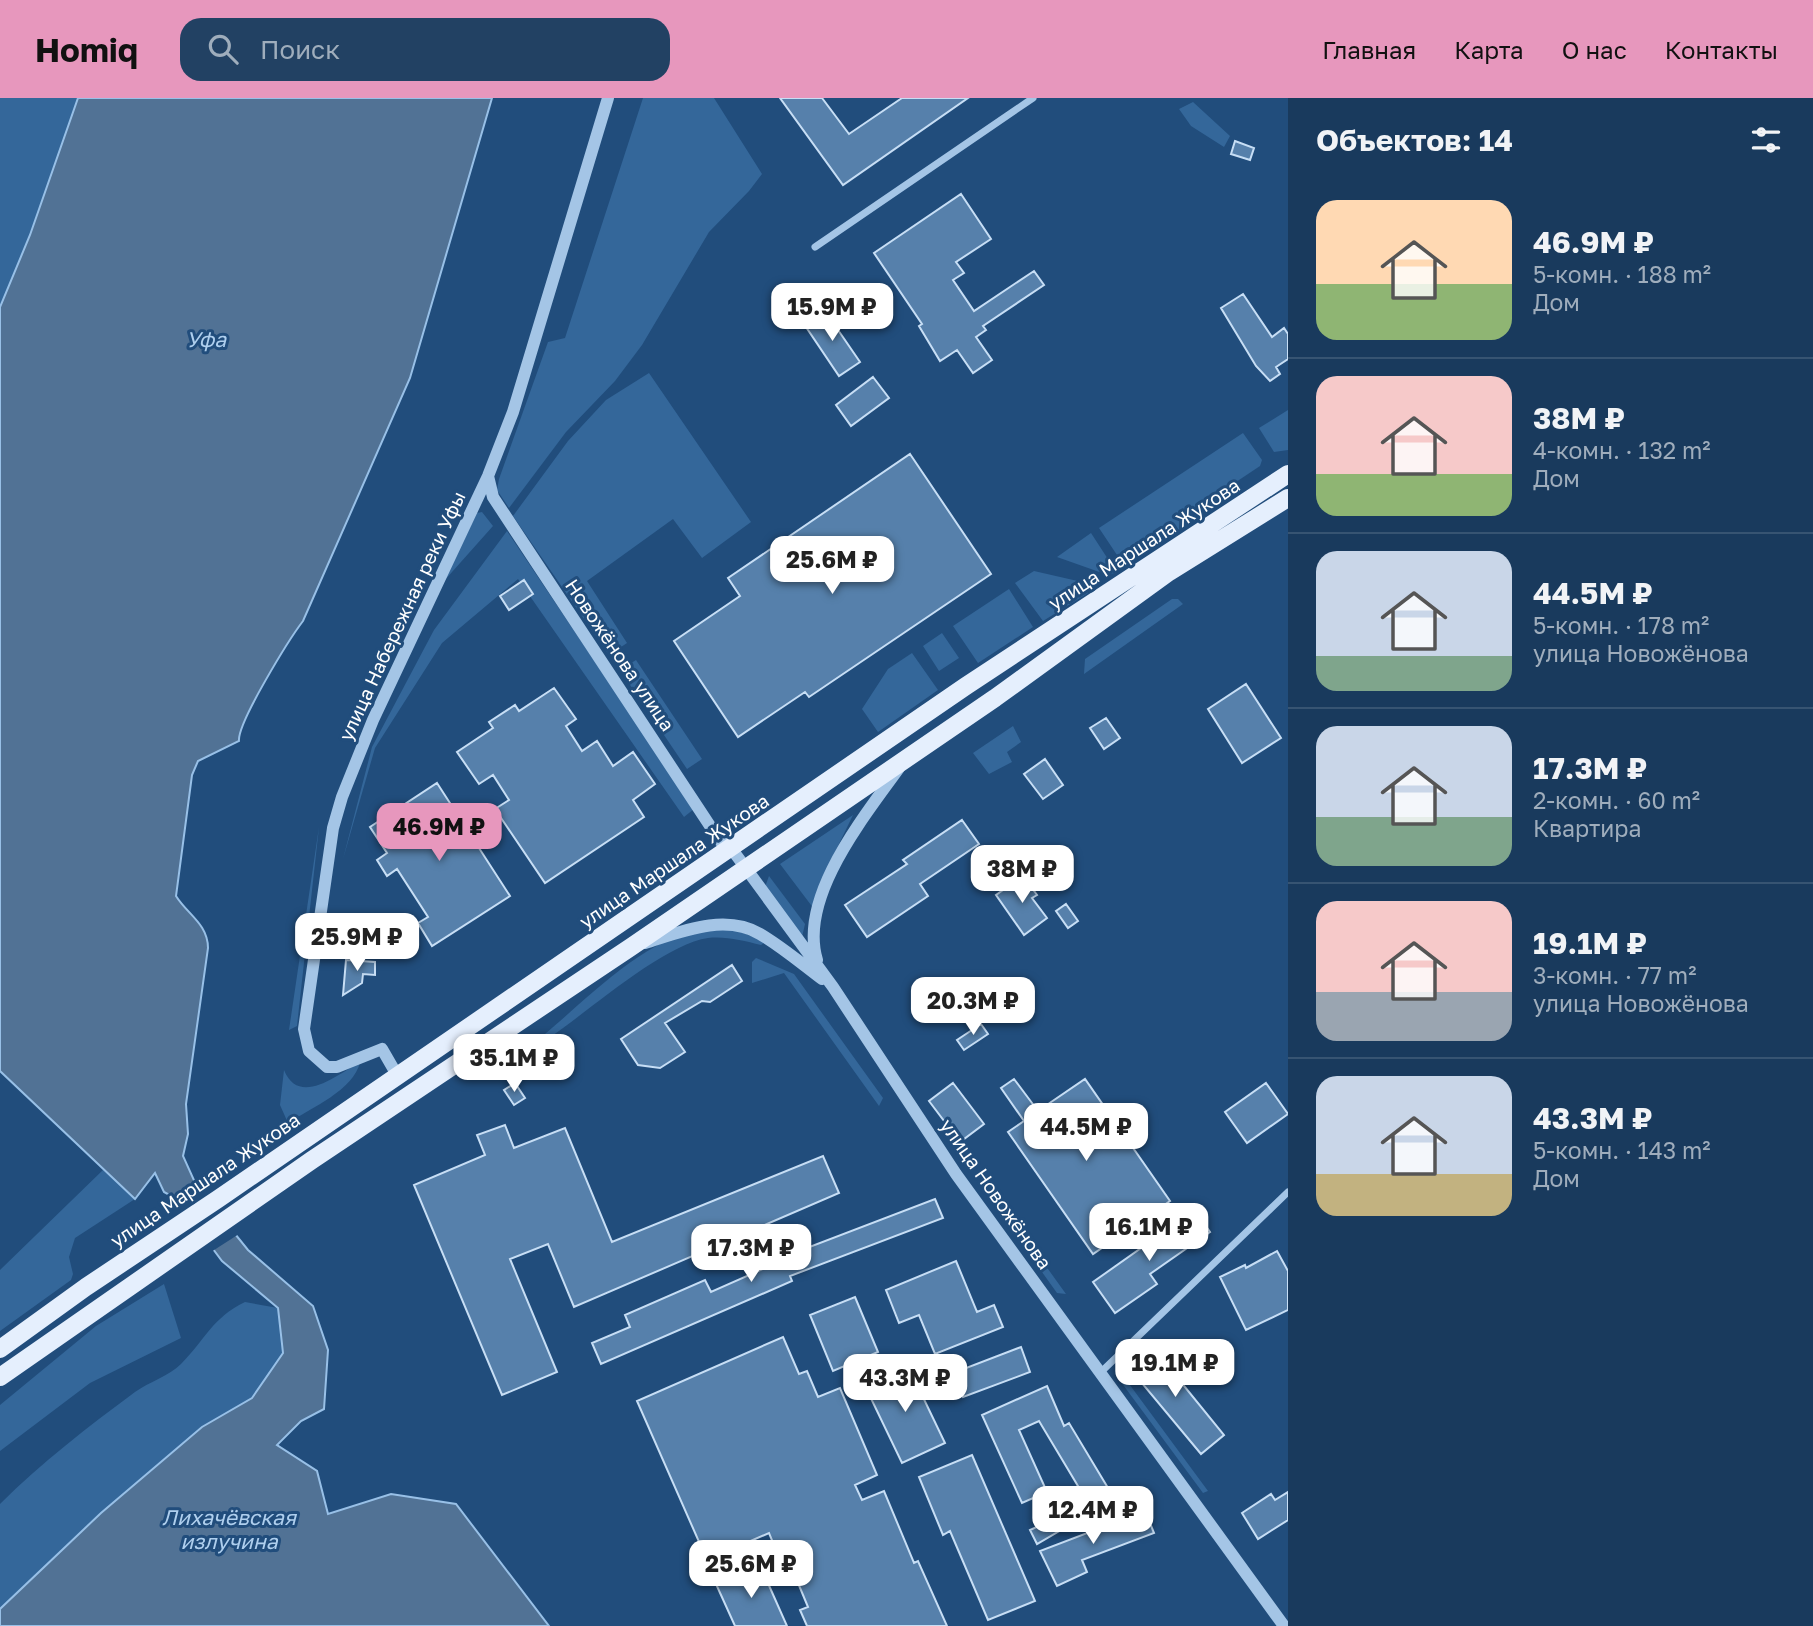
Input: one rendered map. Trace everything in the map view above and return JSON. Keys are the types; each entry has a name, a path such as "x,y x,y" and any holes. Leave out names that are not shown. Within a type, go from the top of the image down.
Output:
{"main road":[{"name":"улица Маршала Жукова","path":"0,1349 86,1287 976,679 1288,474"},
{"name":"улица Маршала Жукова","path":"0,1377 312,1160 905,760 1169,572 1288,498"}],"street":[{"name":"улица Набережная реки Уфы","path":"397,1075 382,1049 337,1067 327,1067 309,1051 304,1029 333,828 342,797 373,720 488,476 513,412 608,98"},
{"path":"815,247 1033,98"},
{"name":"Новожёнова улица","path":"488,476 493,497 720,841 731,848"},
{"path":"834,987 817,960 811,941 813,918 843,851 905,760"},
{"name":"улица Новожёнова","path":"731,848 834,987 956,1174 1284,1626"},
{"path":"631,947 699,926 732,925 759,933 834,987"},
{"path":"1100,1373 1288,1192"}],"shaded area":[{"path":"0,98 78,98 30,235 0,307"},
{"path":"643,98 714,98 762,174 709,232 642,345 615,381 566,432 509,508 497,490 499,479 548,342 565,338"},
{"path":"1193,102 1230,136 1224,147 1191,126 1179,109"},
{"path":"649,373 751,522 702,558 673,519 587,581 627,643 609,655 513,516 568,441 606,400"},
{"path":"1288,410 1288,450 1274,452 1259,428"},
{"path":"1243,433 1262,460 1260,466 1227,488 1210,508 1125,567 1099,528"},
{"path":"482,512 493,526 444,581 477,513"},
{"path":"507,531 694,809 684,817 518,579 442,643 375,748 343,859 372,747 434,630"},
{"path":"1091,533 1117,573 1105,574 1057,557"},
{"path":"1034,571 1087,584 1088,593 1043,621 1015,583"},
{"path":"1009,589 1033,627 978,663 953,626"},
{"path":"1172,599 1178,599 1183,604 1084,674 1085,659"},
{"path":"942,633 959,658 939,671 923,646"},
{"path":"912,653 938,690 878,732 862,709 888,669"},
{"path":"636,660 702,759 687,769 620,670"},
{"path":"1013,726 1021,742 1007,752 1012,762 989,774 973,753"},
{"path":"853,815 823,877 814,909 780,864"},
{"path":"319,827 297,1026 289,1030"},
{"path":"769,876 805,924 802,937 765,887"},
{"path":"734,929 765,942 761,945 735,939 708,938 690,943 649,965 549,1038 545,1034 618,972 659,944 701,930"},
{"path":"756,958 794,974 883,1098 879,1106 784,973 752,983 752,962"},
{"path":"360,1062 356,1072 341,1090 288,1123 280,1105 284,1070 291,1081 299,1086 309,1087 330,1080"},
{"path":"104,1169 135,1199 75,1238 69,1257 73,1274 71,1280 0,1331 0,1270"},
{"path":"999,1201 1066,1294 1057,1293 994,1205"},
{"path":"164,1284 181,1338 90,1383 0,1451 0,1405 96,1326"},
{"path":"245,1302 278,1308 283,1353 252,1398 202,1427 101,1513 0,1609 0,1504 100,1418 135,1392 176,1368 224,1315"},
{"path":"1124,1377 1208,1491 1203,1493 1121,1382"}],"water":[{"name":"Уфа","path":"78,98 492,98 410,378 303,621 255,700 246,717 239,741 198,761 192,775 176,896 205,932 208,948 186,1104 188,1134 183,1156 197,1187 248,1250 313,1306 328,1350 324,1409 301,1421 277,1445 317,1471 328,1514 391,1494 456,1504 549,1626 0,1626 0,1609 101,1513 202,1427 252,1398 283,1353 278,1308 222,1261 175,1198 164,1192 155,1173 135,1199 0,1071 0,307 30,235"}],"pier":[{"path":"203,1188 239,1234 211,1252 177,1206"}],"building":[{"path":"780,98 822,98 849,134 902,98 968,98 843,185"},
{"path":"1235,141 1254,148 1250,160 1231,154"},
{"path":"961,194 991,239 956,262 964,273 953,280 974,311 1034,271 1044,285 983,326 986,330 976,337 992,360 973,373 957,350 940,361 919,326 922,324 874,253"},
{"path":"1243,294 1272,337 1284,328 1288,334 1288,359 1276,367 1280,374 1270,381 1256,366 1221,308"},
{"path":"825,311 860,362 839,376 804,324"},
{"path":"873,377 889,398 851,426 836,405"},
{"path":"910,454 991,574 809,697 805,692 738,737 674,641 740,596 728,578"},
{"path":"524,580 533,594 509,610 500,596"},
{"path":"1246,684 1281,738 1242,763 1208,709"},
{"path":"554,688 576,719 566,726 582,751 597,741 613,766 633,752 655,784 633,800 644,817 545,883 495,809 509,800 493,775 479,784 457,752 493,728 489,722 515,705 519,711"},
{"path":"1106,718 1120,738 1104,749 1090,728"},
{"path":"1045,759 1063,785 1043,799 1024,774"},
{"path":"437,783 510,896 432,946 418,923 428,917 397,869 387,876 377,860 387,853 370,827"},
{"path":"962,820 979,844 920,884 928,896 867,937 845,905 907,864 903,860"},
{"path":"1023,876 1037,895 1032,898 1047,918 1024,935 996,895"},
{"path":"1066,904 1078,921 1068,928 1056,911"},
{"path":"346,960 375,962 375,975 363,974 362,983 343,995"},
{"path":"732,965 742,981 710,1002 702,1001 665,1023 685,1052 660,1068 638,1065 621,1039"},
{"path":"981,1024 988,1034 964,1050 957,1040"},
{"path":"1014,1079 1038,1111 1085,1079 1170,1201 1093,1254 1008,1132 1024,1121 1001,1088"},
{"path":"515,1083 525,1098 514,1105 504,1090"},
{"path":"953,1083 984,1124 960,1142 929,1101"},
{"path":"1266,1083 1288,1114 1247,1143 1225,1112"},
{"path":"505,1125 514,1148 565,1128 612,1242 823,1156 839,1193 574,1307 548,1244 510,1259 557,1372 502,1395 414,1185 485,1155 477,1135"},
{"path":"935,1199 943,1218 790,1276 792,1281 601,1364 592,1343 630,1327 625,1315 705,1280 711,1292 792,1256 791,1254"},
{"path":"1195,1210 1210,1232 1150,1274 1157,1284 1115,1313 1093,1282"},
{"path":"1277,1251 1288,1271 1288,1310 1246,1330 1220,1277 1245,1265 1246,1268"},
{"path":"956,1261 977,1312 994,1305 1003,1327 935,1354 919,1315 899,1323 886,1290"},
{"path":"855,1297 878,1352 833,1371 810,1315"},
{"path":"783,1337 799,1374 807,1371 818,1397 840,1388 877,1475 855,1485 862,1500 884,1491 914,1563 918,1561 947,1626 807,1626 800,1610 808,1607 791,1566 784,1569 769,1533 707,1560 637,1401"},
{"path":"1150,1344 1224,1435 1201,1454 1126,1364"},
{"path":"1021,1347 1030,1372 963,1397 953,1373"},
{"path":"908,1366 945,1443 902,1463 865,1386"},
{"path":"1047,1386 1064,1426 1069,1423 1114,1498 1093,1511 1039,1421 1019,1430 1047,1492 1022,1503 982,1415"},
{"path":"972,1455 1035,1601 988,1620 950,1531 943,1535 919,1477"},
{"path":"1288,1492 1288,1520 1258,1539 1242,1513 1271,1494 1275,1500"},
{"path":"1145,1511 1154,1533 1082,1560 1087,1572 1057,1586 1040,1551"},
{"path":"1061,1516 1066,1527 1037,1544 1030,1530"},
{"path":"760,1565 787,1626 735,1626 716,1584"}],"water label":[{"name":"Лихачёвская излучина","path":"229,1530"}]}
